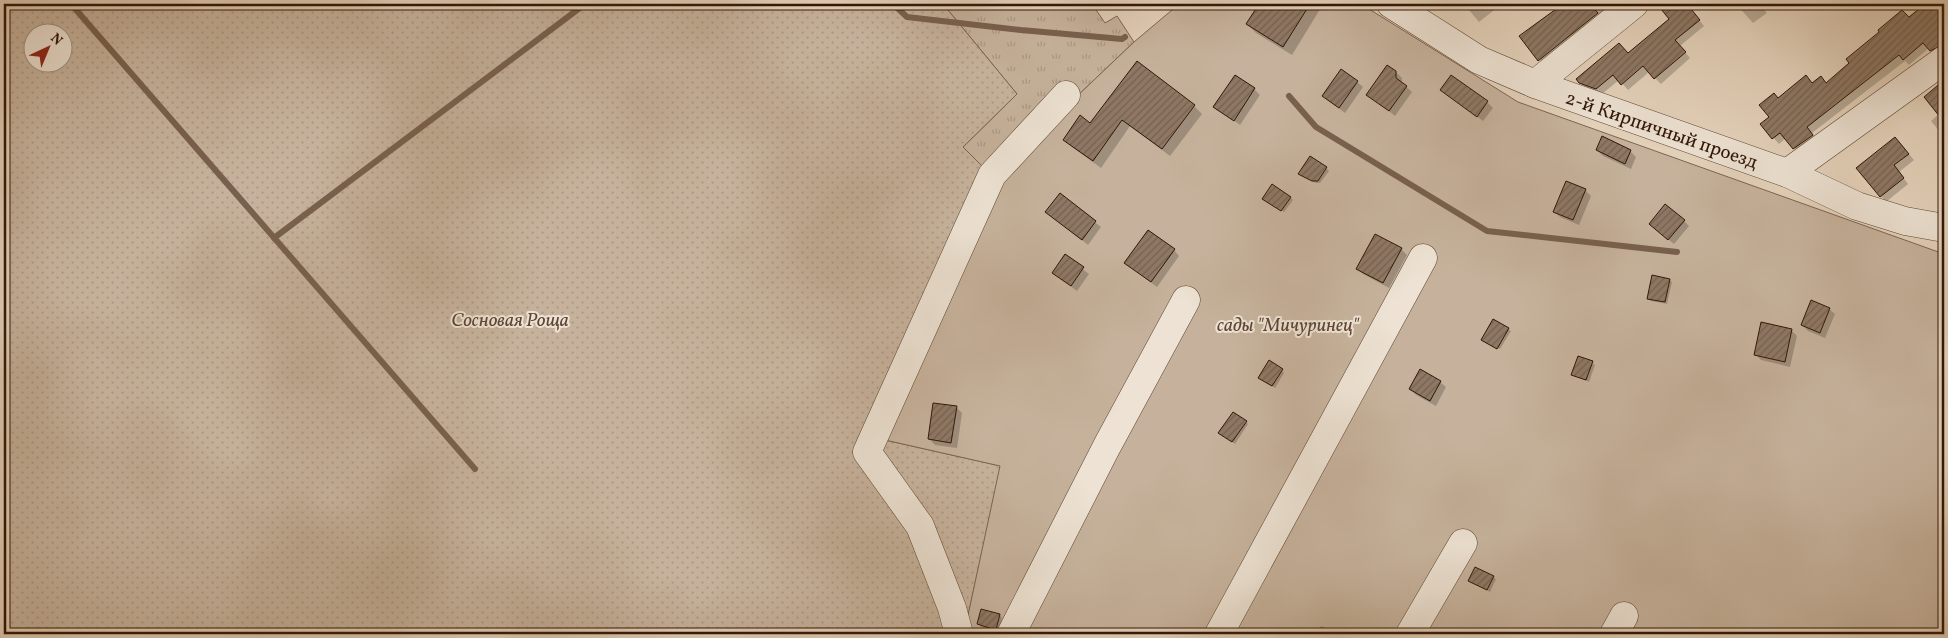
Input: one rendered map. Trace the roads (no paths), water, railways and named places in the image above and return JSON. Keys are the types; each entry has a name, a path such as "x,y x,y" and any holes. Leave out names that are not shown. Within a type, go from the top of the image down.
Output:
{"street":[{"name":"2-й Кирпичный проезд","path":"1391,4 1479,60 1534,84 1787,173 1858,206 1905,221 1944,228"},
{"path":"1534,84 1634,4"},
{"path":"1787,173 1944,60"},
{"path":"959,634 952,608 920,526 867,452 992,176 1066,95"},
{"path":"1219,634 1423,258"},
{"path":"1011,634 1106,446 1186,300"},
{"path":"1410,634 1463,543"}],"waterway":[{"path":"71,4 475,469"},
{"path":"274,238 585,4"},
{"path":"893,4 907,17 1021,30 1122,39 1125,37"},
{"path":"1289,96 1316,127 1487,231 1677,252"}],"park label":[{"name":"Сосновая Роща","path":"510,319"},
{"name":"сады \"Мичуринец\"","path":"1288,324"}]}
